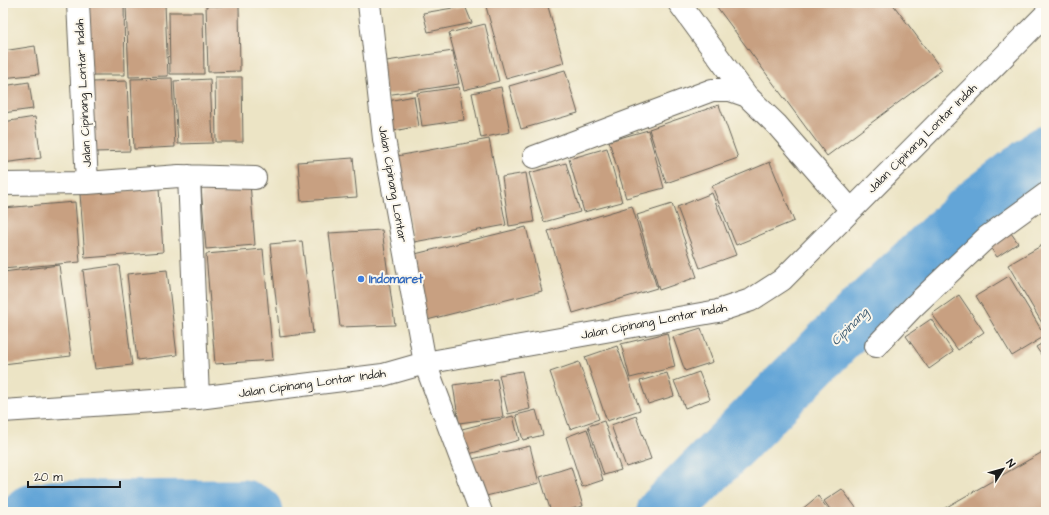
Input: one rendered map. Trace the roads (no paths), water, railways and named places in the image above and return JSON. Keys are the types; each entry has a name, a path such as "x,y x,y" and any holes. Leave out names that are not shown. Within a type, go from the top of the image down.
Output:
{"street":[{"name":"Jalan Cipinang Lontar Indah","path":"78,3 87,183"},
{"name":"Jalan Cipinang Lontar","path":"369,3 384,139 425,363 481,512"},
{"path":"679,3 747,96 777,125 851,210"},
{"name":"Jalan Cipinang Lontar Indah","path":"3,411 198,398 383,375 425,363 718,311 751,300 782,280 1046,14"},
{"path":"534,157 712,90 730,90 747,96"},
{"name":"Jalan Cipinang Lontar Indah","path":"3,184 87,183 189,176 255,178"},
{"path":"189,176 198,398"},
{"path":"876,346 913,307 987,238 1046,194"}],"waterway":[{"name":"Cipinang","path":"664,512 854,320 975,207 1046,153"},
{"name":"Cipinang","path":"30,512 52,508 244,507 255,512"}],"place":[{"name":"Indomaret","path":"361,279"}]}
